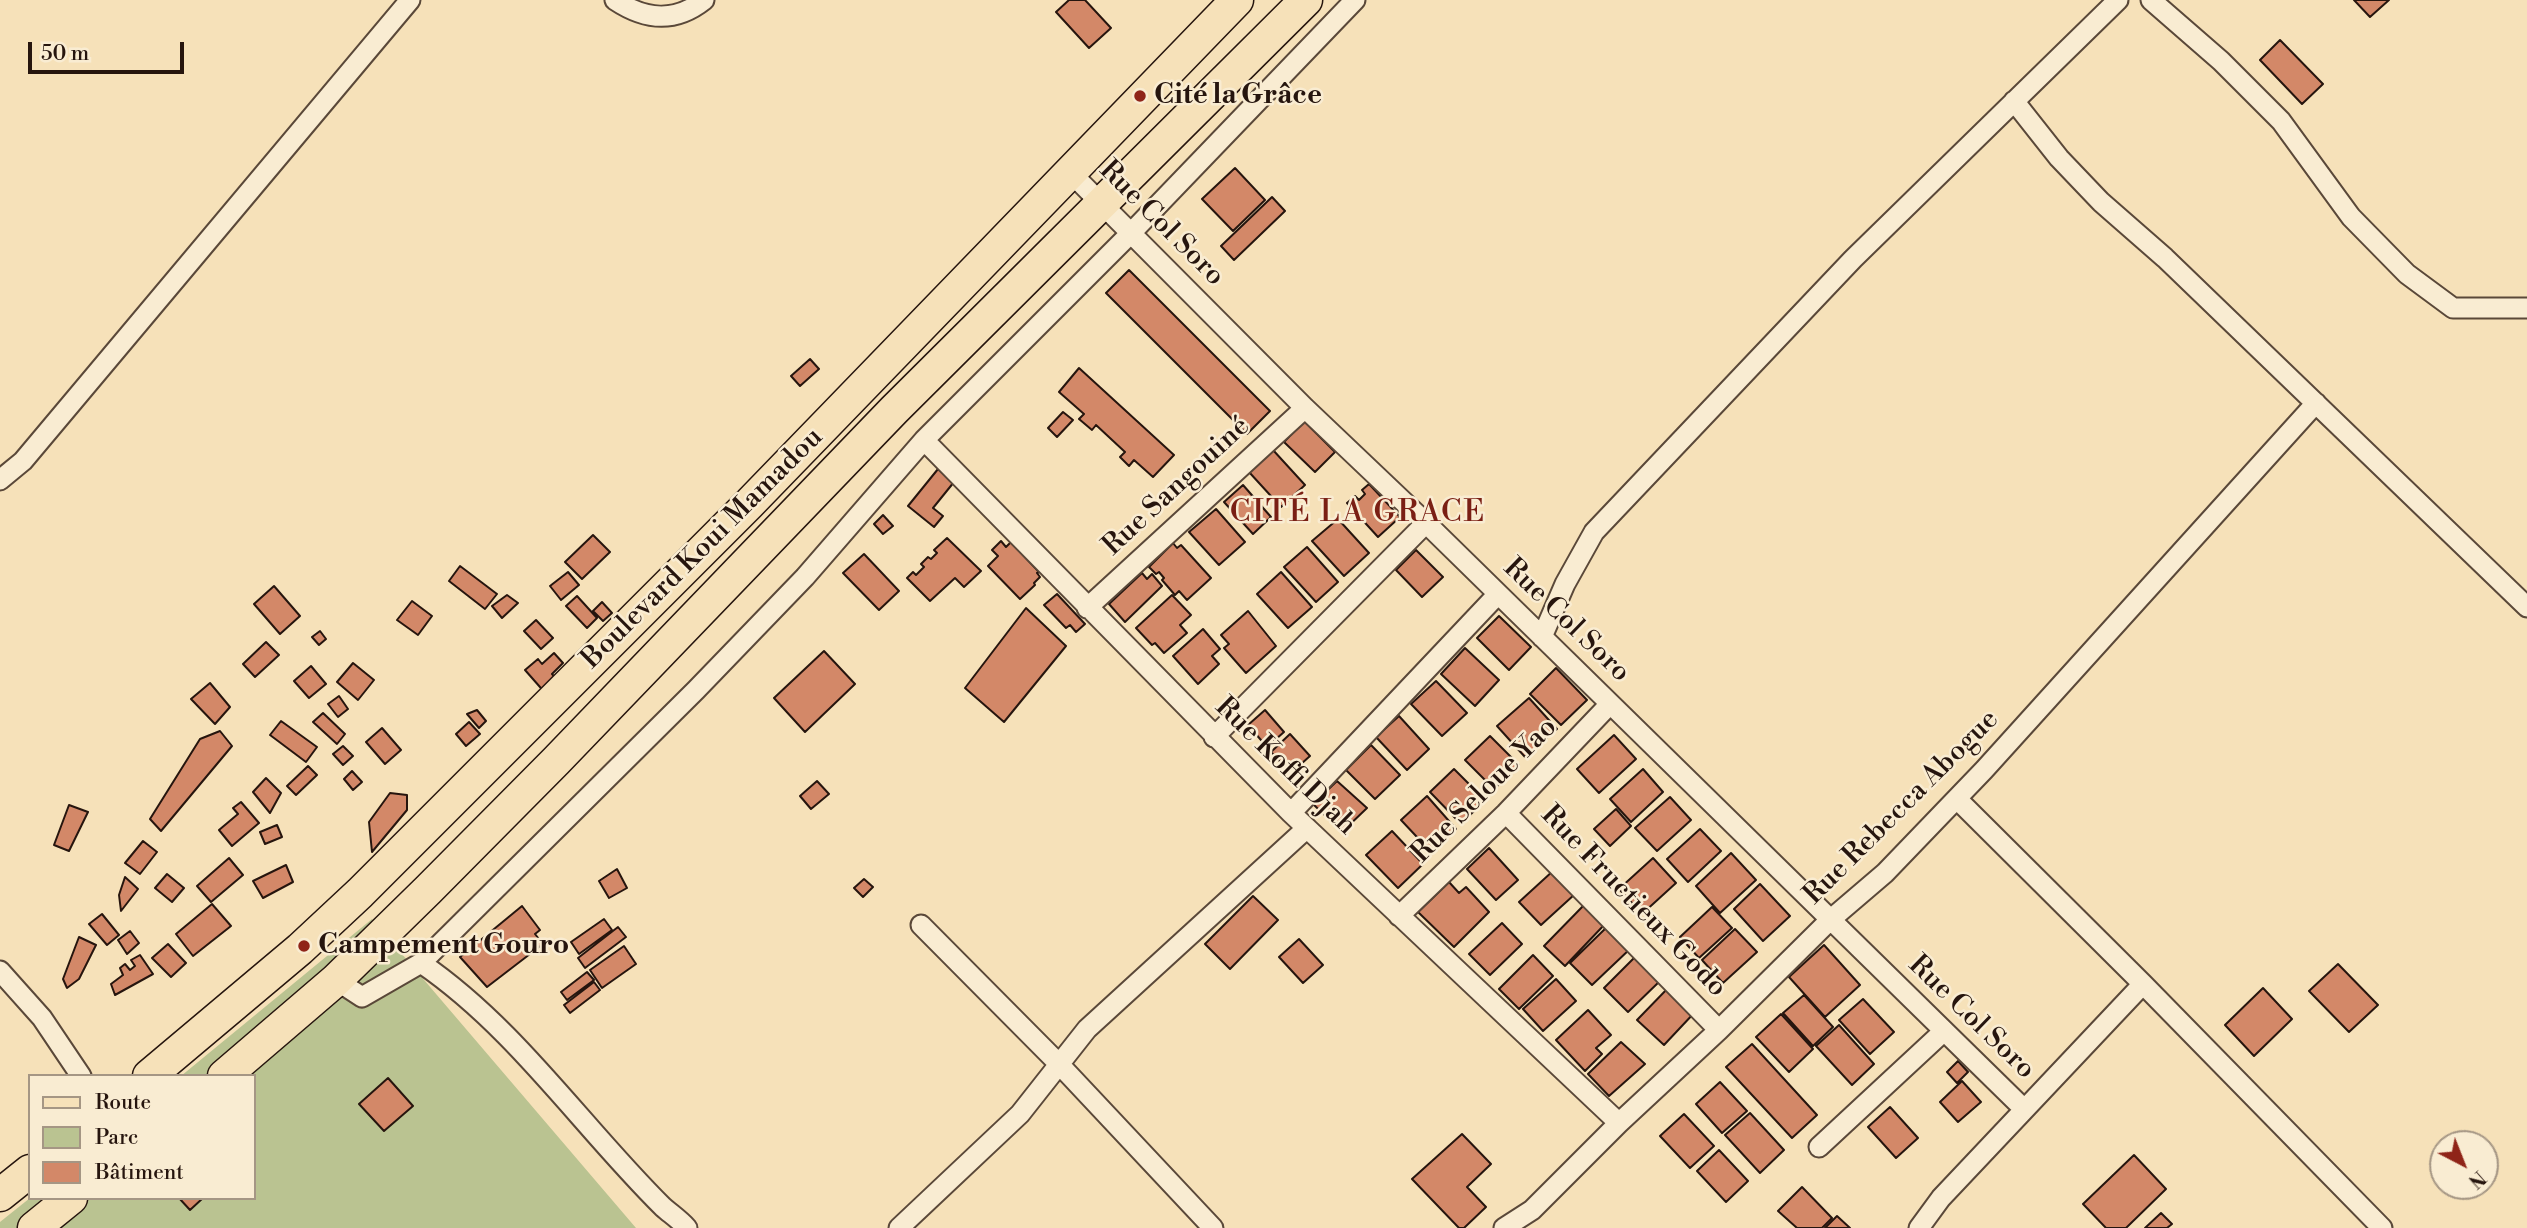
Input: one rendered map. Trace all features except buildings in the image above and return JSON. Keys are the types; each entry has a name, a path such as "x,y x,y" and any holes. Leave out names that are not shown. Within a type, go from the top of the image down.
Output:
{"main road":[{"name":"Boulevard Koui Mamadou","path":"151,1074 300,948 360,893 749,504 1237,0"},
{"name":"Boulevard Koui Mamadou","path":"226,1074 336,980 556,761 894,410 1306,0"},
{"path":"0,1195 28,1173"},
{"path":"34,1228 69,1200"}],"street":[{"path":"0,480 23,461 410,0"},
{"path":"615,0 632,12 672,17 704,0"},
{"path":"336,980 362,998 421,962 696,690 805,577 924,440 1131,233 1355,0"},
{"path":"1542,637 1564,584 1594,532 1853,259 2118,0"},
{"path":"2151,0 2221,61 2281,121 2351,217 2407,274 2453,308 2527,308"},
{"path":"2014,101 2059,158 2101,202 2165,258 2527,607"},
{"name":"Rue Col Soro","path":"1070,172 1304,408 1426,523 2024,1109"},
{"name":"Rue Rebecca Abogue","path":"1504,1228 1532,1210 1830,920 1885,873 1957,799 2316,403"},
{"name":"Rue Sangouiné","path":"1087,608 1304,408"},
{"name":"Rue Koffi Djah","path":"924,440 1291,813 1619,1123"},
{"path":"1214,737 1426,523"},
{"path":"1291,813 1498,594"},
{"name":"Rue Seloue Yao","path":"1399,916 1506,813 1610,704"},
{"path":"1957,799 2382,1228"},
{"name":"Rue Fructieux Godo","path":"1506,813 1719,1030"},
{"path":"899,1228 1020,1114 1087,1029 1307,828"},
{"path":"921,925 1059,1064 1213,1228"},
{"path":"421,962 453,984 527,1058 664,1207 687,1228"},
{"path":"0,971 42,1018 80,1074"},
{"path":"1919,1228 1941,1198 2143,984"},
{"path":"1819,1147 1944,1031"}],"green space":[{"path":"372,919 636,1228 0,1228 0,1222 28,1200 256,1200 256,1074 183,1074"}],"place":[{"name":"Cité la Grâce","path":"1140,96"},
{"name":"Campement Gouro","path":"304,946"}],"district":[{"name":"CITÉ LA GRACE","path":"1358,514"}]}
